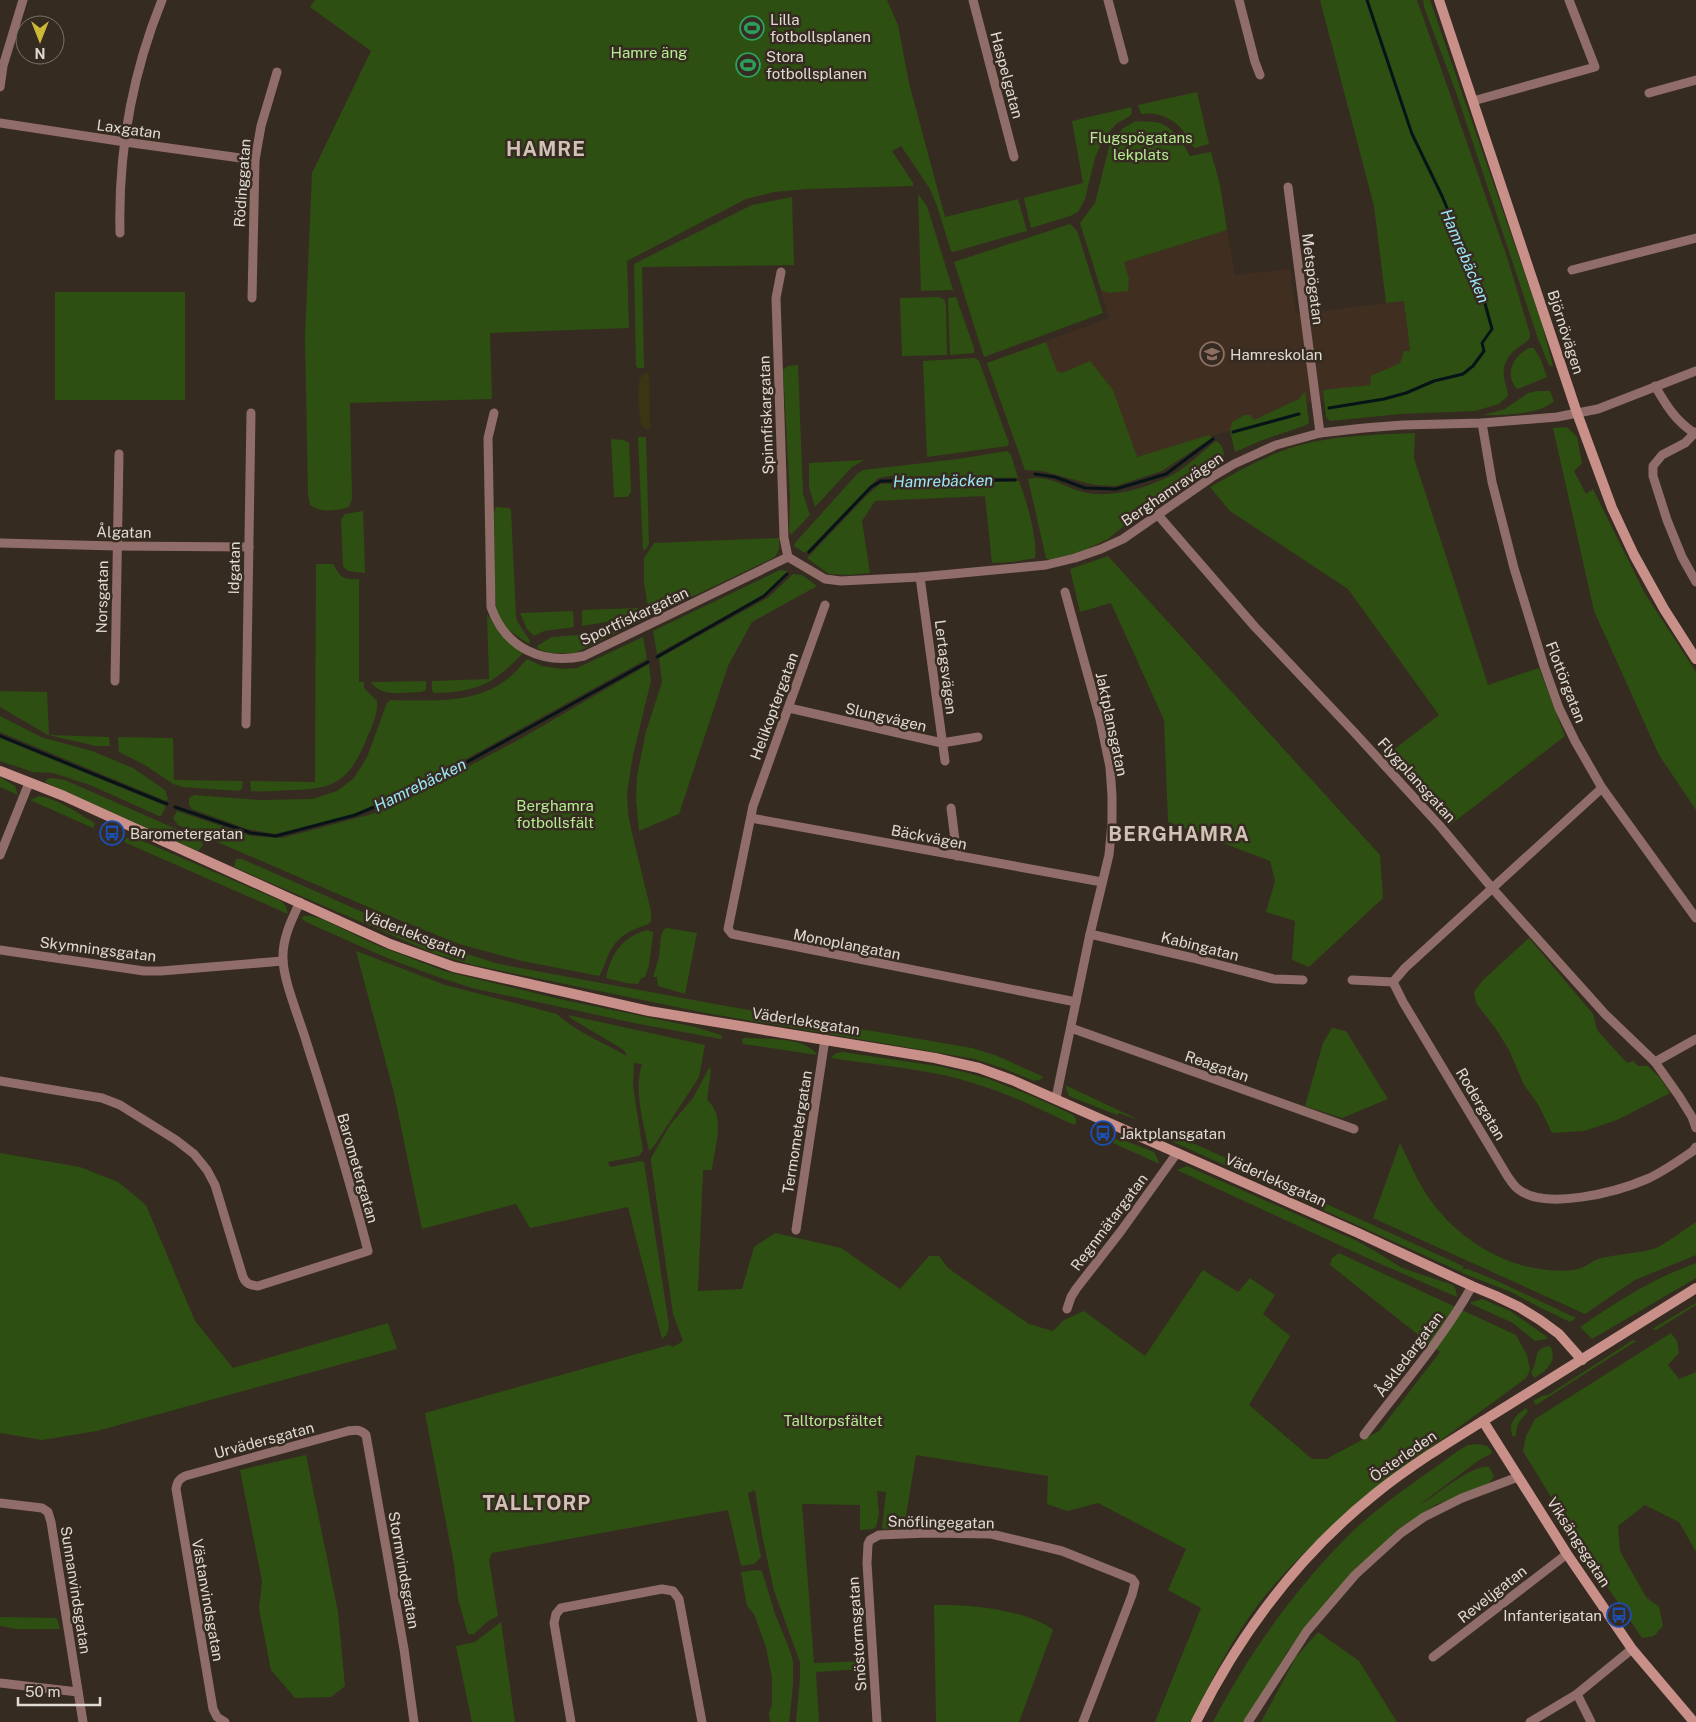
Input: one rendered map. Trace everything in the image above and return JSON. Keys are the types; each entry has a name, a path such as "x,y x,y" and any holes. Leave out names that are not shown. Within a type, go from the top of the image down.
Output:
{"street":[{"path":"0,87 4,66 23,0"},
{"path":"120,233 119,203 126,124 136,79 162,0"},
{"name":"Haspelgatan","path":"973,0 1014,157"},
{"path":"1108,0 1124,60"},
{"path":"1239,0 1260,75"},
{"name":"Björnövägen","path":"1439,0 1577,413 1612,508 1664,609 1696,659"},
{"path":"1473,101 1595,67 1568,0"},
{"name":"Rödinggatan","path":"252,298 255,160 261,126 277,72"},
{"path":"1649,93 1696,80"},
{"name":"Laxgatan","path":"0,123 255,160"},
{"name":"Metspögatan","path":"1288,187 1320,433"},
{"path":"1572,270 1696,238"},
{"name":"Spinnfiskargatan","path":"781,272 776,298 784,538 788,557"},
{"name":"Berghamravägen","path":"788,557 825,579 841,581 920,577 1046,565 1102,549 1123,539 1234,464 1276,445 1320,433 1403,425 1544,419 1598,409 1696,371"},
{"path":"1655,386 1666,406 1676,418 1695,433 1685,443 1662,455 1653,466 1653,476 1682,557 1696,582"},
{"name":"Sportfiskargatan","path":"494,412 488,438 491,607 503,632 533,654 545,658 560,659 584,656 788,557"},
{"name":"Idgatan","path":"246,724 251,414"},
{"name":"Flottörgatan","path":"1482,423 1492,482 1514,568 1559,708 1575,741 1602,788 1696,918"},
{"name":"Norsgatan","path":"114,680 119,454"},
{"name":"Flygplansgatan","path":"1158,515 1255,627 1440,826 1492,888 1605,1014 1656,1062"},
{"name":"Ålgatan","path":"0,543 248,547"},
{"name":"Lertagsvägen","path":"920,577 945,761"},
{"name":"Jaktplansgatan","path":"1056,1098 1090,934 1109,855 1112,823 1110,767 1100,719 1065,592"},
{"name":"Helikoptergatan","path":"751,818 753,806 825,605"},
{"name":"Slungvägen","path":"788,708 942,743 978,738"},
{"name":"Väderleksgatan","path":"0,771 64,796 390,944 454,967 648,1011 935,1058 979,1068 1056,1098 1519,1307 1559,1334 1582,1360"},
{"path":"0,855 29,783"},
{"path":"1352,980 1393,982 1405,968 1602,788"},
{"path":"951,808 957,856"},
{"name":"Bäckvägen","path":"751,818 1102,882"},
{"name":"Monoplangatan","path":"751,818 728,923 728,929 732,934 1076,1002"},
{"name":"Barometergatan","path":"0,1080 102,1098 120,1105 176,1140 194,1154 207,1170 215,1185 246,1283 258,1286 368,1251 283,961 284,941 300,902"},
{"name":"Kabingatan","path":"1090,934 1274,979 1303,980"},
{"name":"Skymningsgatan","path":"0,950 144,971 283,961"},
{"name":"Rodergatan","path":"1393,982 1403,1002 1517,1189 1530,1196 1547,1199 1587,1196 1618,1189 1647,1178 1692,1152 1696,1147"},
{"name":"Reagatan","path":"1071,1028 1354,1129"},
{"path":"1696,1038 1656,1062 1692,1117 1696,1128"},
{"name":"Termometergatan","path":"796,1230 825,1040"},
{"name":"Regnmätargatan","path":"1067,1310 1071,1297 1132,1217 1177,1153"},
{"name":"Åskledargatan","path":"1364,1436 1452,1321 1472,1286"},
{"name":"Österleden","path":"1196,1722 1256,1620 1312,1553 1374,1495 1436,1449 1696,1288"},
{"name":"Viksängsgatan","path":"1483,1421 1568,1554 1632,1649 1694,1722"},
{"name":"Urvädersgatan","path":"180,1479 185,1476 357,1430"},
{"name":"Stormvindsgatan","path":"357,1430 362,1431 366,1436 402,1639 414,1722"},
{"path":"1248,1722 1307,1631 1355,1575 1401,1533 1424,1517 1462,1498 1518,1477"},
{"name":"Västanvindsgatan","path":"180,1479 176,1489 213,1709 217,1717 225,1722"},
{"name":"Sunnanvindsgatan","path":"0,1503 42,1508 48,1512 83,1722"},
{"name":"Snöflingegatan","path":"868,1544 870,1540 879,1535 928,1533 991,1534 1062,1551 1132,1579 1135,1583 1132,1595 1083,1722"},
{"name":"Snöstormsgatan","path":"868,1544 867,1563 877,1722"},
{"name":"Reveljgatan","path":"1433,1657 1568,1554"},
{"path":"571,1722 554,1623 556,1614 562,1608 662,1589 673,1591 679,1599 702,1722"},
{"path":"1530,1722 1577,1694 1632,1649"},
{"path":"0,1683 78,1692"},
{"path":"1577,1694 1590,1722"}],"shaded area":[{"name":"Hamreskolan","path":"1227,230 1235,275 1290,269 1296,314 1404,301 1414,388 1305,403 1229,431 1137,457 1058,475 1042,471 1025,470 987,363 1109,318 1094,265 1124,262"}],"green space":[{"name":"Hamre äng","path":"315,0 887,0 898,25 909,83 945,217 1018,199 1027,231 951,251 930,189 901,146 892,151 913,183 913,186 807,189 774,192 746,199 627,261 629,328 490,333 492,399 350,403 352,499 349,507 334,510 314,508 310,505 308,494 305,337 312,173 371,51 310,7"},
{"path":"1320,0 1417,0 1508,260 1530,334 1529,339 1512,353 1505,364 1504,376 1508,396 1499,404 1475,411 1400,414 1330,421 1326,417 1323,390 1370,385 1371,376 1400,363 1404,351 1410,351 1404,301 1386,303 1374,206"},
{"path":"1423,0 1430,0 1542,324 1553,366 1550,366 1548,363 1538,339 1457,95"},
{"path":"1197,92 1209,144 1195,148 1178,125 1160,115 1141,114 1138,105"},
{"path":"1131,107 1132,113 1130,116 1116,124 1103,139 1095,158 1085,199 1078,212 1031,228 1024,198 1083,183 1072,121"},
{"name":"Flugspögatans lekplats","path":"1136,121 1157,122 1170,129 1178,137 1190,156 1211,152 1220,185 1227,230 1124,262 1129,279 1128,291 1109,293 1101,290 1080,223 1095,203 1110,143 1123,128"},
{"path":"918,194 927,206 953,290 921,291"},
{"path":"792,197 794,265 642,267 644,368 638,368 636,366 634,264 752,205"},
{"path":"1070,224 1077,231 1103,313 984,357 954,262"},
{"path":"55,292 185,292 185,400 55,400"},
{"path":"939,297 945,300 946,307 947,355 902,356 900,298"},
{"path":"956,297 974,348 974,353 950,355 948,298"},
{"path":"1046,342 1057,371 1062,373 1090,361 1113,390 1137,457 1209,435 1212,438 1162,471 1116,486 1094,485 1042,471 1025,470 987,363"},
{"path":"1529,348 1534,348 1547,377 1518,389 1512,382 1512,365 1519,355"},
{"path":"975,358 979,361 1009,443 1007,446 927,457 923,361"},
{"path":"798,365 803,494 810,515 791,535 789,530 790,498 783,370 788,366"},
{"path":"1305,391 1309,423 1235,452 1230,431 1232,422 1245,415 1250,415 1254,420 1299,399"},
{"path":"1550,391 1554,401 1548,406 1531,412 1483,415 1505,409 1528,393"},
{"path":"1567,427 1577,437 1582,463 1574,471 1586,494 1593,489 1644,592 1696,672 1696,810 1659,755 1594,611 1553,428"},
{"path":"1415,433 1414,458 1488,685 1539,668 1565,736 1449,826 1388,754 1439,715 1348,589 1230,511 1210,487 1279,452 1320,440 1352,436"},
{"path":"638,437 646,437 649,544 643,551"},
{"path":"611,439 624,440 629,443 631,492 627,497 614,497"},
{"path":"1216,441 1223,448 1224,459 1130,521 1108,539 1083,551 1050,560 1046,558 1028,479 1042,478 1094,494 1128,491 1150,485 1176,473"},
{"path":"1007,451 1011,455 1018,478 890,476 878,478 805,553 794,546 858,473 863,470 958,459"},
{"path":"864,460 852,467 815,507 809,487 809,463"},
{"path":"1019,481 1033,530 1035,558 992,563 985,496 875,501 862,521 870,573 829,574 807,558 866,496 880,484"},
{"path":"496,507 509,508 511,510 516,616 517,621 530,641 529,644 504,627 496,607 494,513"},
{"path":"363,511 365,573 348,571 343,566 341,520 345,514"},
{"path":"779,538 779,549 775,557 656,614 652,615 649,613 644,583 644,558 654,543"},
{"path":"1108,556 1380,855 1383,898 1309,967 1292,960 1295,921 1266,912 1275,881 1270,861 1168,822 1164,720 1111,603 1080,612 1070,569"},
{"path":"316,564 333,564 343,577 359,579 359,682 364,682 364,688 377,701 376,716 354,764 338,780 329,785 305,790 251,791 250,781 315,782"},
{"path":"780,570 788,571 763,595 657,654 653,631"},
{"path":"793,574 802,575 817,586 752,622 728,666 679,814 639,831 636,800 637,776 646,732 662,682 659,658 769,597"},
{"path":"638,608 637,611 606,622 582,626 582,610"},
{"path":"573,611 574,627 544,631 534,636 527,629 520,613"},
{"path":"487,614 500,634 522,654 502,673 483,685 462,691 434,693 432,681 489,679"},
{"path":"640,618 641,621 575,653 550,653 538,649 537,646 552,637 592,634"},
{"path":"643,637 647,659 419,785 355,814 275,834 247,829 192,809 189,805 189,798 194,795 260,800 312,799 337,791 354,778 367,757 387,703 391,700 422,701 470,696 485,692 499,685 527,659 542,666 562,669 577,668"},
{"name":"Berghamra fotbollsfält","path":"649,664 651,681 633,755 627,793 628,814 651,911 651,921 649,924 624,935 614,944 599,976 522,961 459,944 178,825 173,818 177,811 251,836 282,838 372,814 400,803 520,739"},
{"path":"426,681 426,690 401,693 381,690 371,682"},
{"path":"0,691 47,692 49,735 109,737 110,746 96,746 48,735 0,707"},
{"path":"0,716 41,737 92,751 133,768 165,790 168,799 166,801 0,732"},
{"path":"118,737 173,738 174,780 243,781 242,789 238,791 182,787 173,784 145,765 119,752"},
{"path":"0,738 166,806 161,816 159,816 90,785 53,773 33,772 0,761"},
{"path":"0,777 15,786 18,795 0,787"},
{"path":"51,778 65,780 201,840 203,845 198,851 45,782"},
{"path":"39,796 53,800 73,810 93,822 95,824 93,828 30,800"},
{"path":"126,838 143,841 281,901 286,906 288,914 124,842"},
{"path":"236,859 242,859 424,939 499,964 726,1006 972,1048 995,1055 1044,1077 1034,1081 975,1059 706,1013 473,965 433,953 234,867"},
{"path":"304,916 322,919 374,944 444,971 559,999 695,1027 721,1035 722,1037 721,1039 639,1024 472,988 387,958 306,922 301,918"},
{"path":"664,929 697,933 685,994 658,986 657,977 653,977 659,957 661,936"},
{"path":"647,930 653,932 653,935 649,965 645,977 641,978 638,984 606,978 611,961 624,942 638,933"},
{"path":"1529,938 1593,1014 1597,1030 1627,1063 1633,1061 1638,1066 1648,1066 1661,1079 1670,1093 1617,1120 1584,1131 1552,1133 1538,1104 1524,1085 1509,1050 1476,1003 1474,992 1483,980"},
{"path":"356,951 445,985 557,1014 581,1032 627,1056 624,1050 568,1015 705,1045 699,1077 649,1151 639,1096 642,1064 634,1063 633,1086 643,1151 639,1156 608,1162 610,1167 644,1162 669,1325 667,1333 662,1339 628,1207 530,1228 516,1204 422,1229 394,1093"},
{"path":"1332,1028 1346,1031 1388,1099 1342,1118 1305,1106 1323,1043"},
{"path":"742,1039 795,1042 812,1049 817,1055 743,1044"},
{"path":"843,1052 937,1066 989,1079 1073,1115 1076,1123 1074,1125 1006,1094 964,1080 926,1072 831,1058 836,1053"},
{"name":"Talltorpsfältet","path":"709,1068 711,1069 707,1100 713,1107 716,1115 718,1133 712,1170 703,1170 698,1291 742,1289 754,1247 775,1233 841,1248 900,1289 929,1256 939,1256 948,1268 1029,1324 1053,1331 1064,1320 1084,1311 1145,1356 1203,1270 1238,1292 1250,1278 1275,1295 1263,1314 1290,1336 1249,1405 1312,1459 1326,1459 1379,1431 1440,1352 1330,1265 1332,1258 1339,1253 1516,1335 1527,1355 1530,1370 1526,1378 1358,1503 1297,1560 1269,1591 1246,1621 1217,1671 1192,1722 1155,1722 1201,1608 1168,1590 1186,1549 1098,1503 1067,1511 1047,1504 1048,1476 916,1455 904,1528 883,1529 882,1527 886,1492 877,1491 879,1514 876,1527 873,1529 860,1530 860,1505 802,1504 814,1663 864,1661 864,1669 816,1672 819,1722 796,1722 800,1662 774,1591 755,1490 748,1493 761,1557 754,1564 741,1566 728,1510 492,1553 489,1560 498,1616 488,1621 474,1634 468,1634 458,1599 454,1564 425,1413 669,1345 673,1347 683,1341 673,1314 651,1158 670,1125 693,1098"},
{"path":"1065,1085 1135,1119 1119,1113 1117,1115 1069,1096"},
{"path":"1164,1130 1463,1266 1463,1269 1461,1272 1155,1132"},
{"path":"1115,1139 1123,1140 1154,1152 1160,1164 1113,1143"},
{"path":"1400,1143 1424,1191 1441,1214 1473,1242 1511,1262 1531,1268 1574,1270 1602,1258 1646,1251 1658,1247 1696,1222 1696,1255 1635,1280 1585,1314 1373,1218"},
{"path":"0,1153 80,1167 118,1182 146,1205 195,1321 233,1368 388,1323 397,1349 97,1431 42,1440 0,1433"},
{"path":"1187,1166 1357,1241 1402,1268 1453,1285 1457,1297 1376,1262 1177,1170"},
{"path":"1696,1263 1696,1278 1592,1339 1580,1327 1636,1291"},
{"path":"1463,1269 1468,1269 1495,1280 1576,1318 1570,1322 1511,1292 1462,1273"},
{"path":"1482,1299 1510,1311 1546,1336 1547,1339 1535,1341 1513,1323 1471,1304 1471,1302"},
{"path":"1696,1303 1696,1305 1656,1330 1652,1329"},
{"path":"1671,1333 1677,1341 1679,1353 1668,1365 1679,1379 1696,1372 1696,1552 1679,1522 1645,1505 1618,1526 1620,1551 1646,1597 1659,1607 1663,1626 1654,1636 1642,1638 1590,1561 1523,1451 1526,1436 1535,1419"},
{"path":"1633,1340 1636,1341 1536,1405 1533,1401 1548,1395"},
{"path":"1550,1346 1553,1356 1550,1365 1534,1378 1531,1372 1534,1368 1538,1352 1544,1347"},
{"path":"1526,1408 1528,1412 1519,1422 1516,1435 1513,1437 1511,1428 1513,1421"},
{"path":"1478,1444 1487,1446 1492,1451 1491,1454 1479,1460 1418,1506 1453,1482 1481,1467 1489,1467 1494,1476 1488,1485 1471,1493 1437,1504 1398,1529 1309,1624 1287,1652 1245,1722 1213,1722 1243,1670 1276,1620 1333,1551 1366,1519 1392,1498 1459,1450 1468,1445"},
{"path":"306,1455 338,1612 345,1686 331,1697 295,1698 271,1670 259,1609 262,1581 240,1470"},
{"path":"762,1571 775,1614 793,1661 793,1686 789,1722 770,1722 772,1678 766,1647 754,1614 747,1606 741,1572"},
{"path":"934,1605 996,1609 1027,1617 1053,1630 1019,1722 936,1722"},
{"path":"0,1617 57,1618 60,1629 16,1629 0,1626"},
{"path":"501,1622 515,1722 472,1722 456,1646 475,1642"},
{"path":"1318,1632 1359,1661 1397,1722 1261,1722 1296,1657"}],"sand":[{"path":"646,373 649,373 650,430 644,428 641,424 638,393 640,379"}],"waterway":[{"name":"Hamrebäcken","path":"1329,408 1384,399 1406,393 1434,381 1463,374 1473,366 1484,351 1482,343 1492,329 1481,289 1442,196 1412,134 1367,0"},
{"name":"Hamrebäcken","path":"1233,432 1299,414"},
{"name":"Hamrebäcken","path":"1035,474 1055,477 1085,488 1116,489 1166,474 1213,439"},
{"name":"Hamrebäcken","path":"809,552 871,487 881,481 1015,480"},
{"name":"Hamrebäcken","path":"657,657 764,596 787,574"},
{"name":"Hamrebäcken","path":"175,807 251,833 276,836 355,815 420,788 648,662"},
{"name":"Hamrebäcken","path":"0,736 167,804"}],"place":[{"name":"Lilla fotbollsplanen","path":"752,28"},
{"name":"Stora fotbollsplanen","path":"748,65"},
{"name":"Hamreskolan","path":"1212,354"},
{"name":"Barometergatan","path":"112,833"},
{"name":"Jaktplansgatan","path":"1103,1133"},
{"name":"Infanterigatan","path":"1619,1615"}],"district":[{"name":"HAMRE","path":"546,149"},
{"name":"BERGHAMRA","path":"1179,834"},
{"name":"TALLTORP","path":"537,1503"}]}
